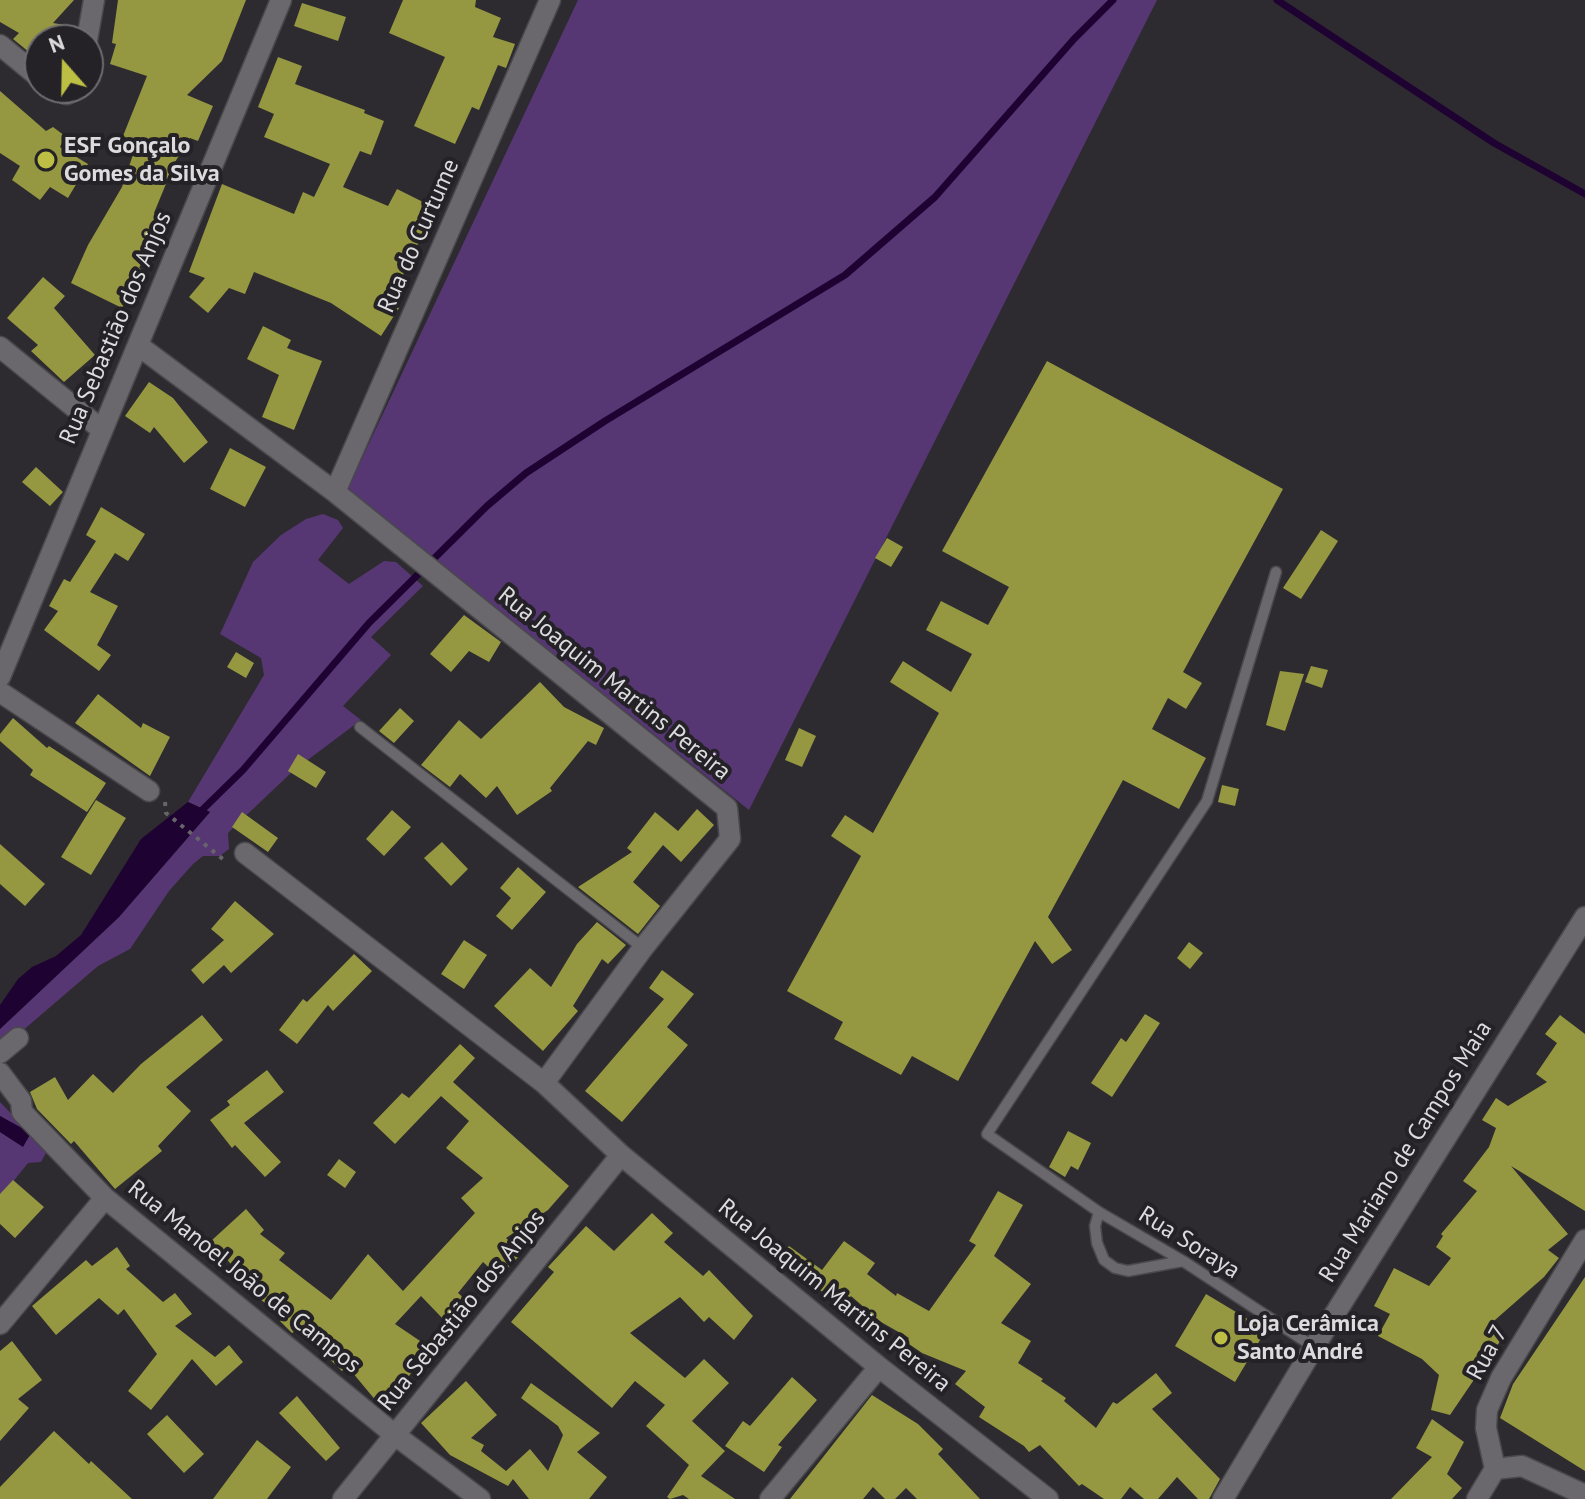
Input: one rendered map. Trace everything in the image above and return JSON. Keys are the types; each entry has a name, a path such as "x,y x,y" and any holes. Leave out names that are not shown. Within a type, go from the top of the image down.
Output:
{"street":[{"path":"90,24 94,0"},
{"name":"Rua Sebastião dos Anjos","path":"0,677 4,652 139,346 281,0"},
{"name":"Rua do Curtume","path":"335,492 550,0"},
{"path":"0,45 24,65"},
{"name":"Rua Joaquim Martins Pereira","path":"139,346 335,492 727,808 730,839 643,948 544,1083 621,1155 879,1367 1048,1499"},
{"path":"0,347 101,429"},
{"path":"0,692 149,791"},
{"path":"245,853 544,1083"},
{"name":"Rua Mariano de Campos Maia","path":"1223,1499 1314,1347 1585,917"},
{"path":"0,1053 18,1038"},
{"name":"Rua Manoel João de Campos","path":"0,1073 21,1101 22,1112 105,1198 395,1435 480,1499"},
{"name":"Rua Sebastião dos Anjos","path":"343,1499 621,1155"},
{"path":"0,1324 105,1198"},
{"name":"Rua 7","path":"1495,1469 1486,1428 1487,1410 1501,1378 1585,1240"},
{"path":"770,1499 879,1367"},
{"path":"1477,1499 1495,1469 1522,1466 1585,1495"}],"lane":[{"name":"Rua Soraya","path":"1276,572 1207,801 987,1134 1099,1212 1183,1261 1314,1347"},
{"path":"360,727 643,948"},
{"path":"1099,1212 1095,1226 1097,1243 1104,1260 1115,1268 1128,1271 1183,1261"}],"path":[{"path":"166,813 223,859"}],"shaded area":[{"path":"578,0 1157,0 749,810 347,490"},
{"path":"323,514 338,520 343,528 318,560 349,584 384,561 396,562 423,586 371,637 391,655 343,706 361,720 293,771 234,827 228,833 229,849 220,856 203,856 193,864 169,891 130,949 98,966 21,1032 0,1040 0,1029 119,917 210,812 188,802 264,675 261,658 220,634 253,562 281,535 306,519"},
{"path":"188,802 210,812 119,917 0,1029 0,1005 18,979 32,967 56,956 81,935 141,839"},
{"path":"0,1102 47,1151 41,1162 28,1163 0,1198 0,1132 22,1146 30,1134 0,1116"},
{"path":"0,1116 31,1133 23,1147 0,1132"}],"building":[{"path":"0,0 74,0 53,23 59,24 24,24 24,48 13,39 19,33 0,22"},
{"path":"118,0 246,0 222,61 187,95 213,106 198,141 190,138 175,162 154,213 165,219 139,268 148,273 139,294 131,290 122,308 71,283 88,245 122,187 137,143 123,136 147,76 110,64 116,44 112,43"},
{"path":"403,0 476,0 475,7 501,18 493,37 515,44 506,68 498,65 479,110 472,107 455,144 414,126 445,57 389,33"},
{"path":"302,3 346,17 338,41 294,26"},
{"path":"278,57 302,66 295,84 365,110 364,113 384,121 371,155 360,151 343,187 388,206 397,189 429,205 421,220 428,223 390,302 399,308 381,336 331,303 254,272 245,294 229,288 208,313 189,297 205,278 189,272 222,184 294,214 303,192 314,197 330,164 264,137 274,114 258,107"},
{"name":"ESF Gonçalo Gomes da Silva","path":"0,91 46,131 53,127 65,136 60,147 88,164 68,198 50,187 40,200 12,180 20,166 0,153"},
{"path":"43,277 65,296 54,308 95,355 64,382 31,351 38,345 7,318"},
{"path":"263,326 291,340 287,348 322,361 294,430 262,417 279,375 247,359"},
{"path":"1047,361 1283,489 1183,672 1202,683 1186,709 1168,698 1152,729 1206,758 1179,809 1123,780 1048,917 1072,950 1052,964 1035,941 958,1081 912,1056 901,1075 834,1039 843,1022 787,991 861,856 831,836 845,815 873,833 939,713 890,682 903,661 951,692 972,654 926,630 941,601 988,625 1009,587 942,551"},
{"path":"149,382 173,398 208,442 184,463 154,427 150,433 125,416"},
{"path":"230,448 266,467 245,507 210,489"},
{"path":"36,467 63,492 50,506 22,482"},
{"path":"101,507 145,534 128,561 115,553 90,592 118,606 97,645 111,655 99,671 44,630 58,611 49,606 64,579 70,582 96,541 86,535"},
{"path":"1321,530 1338,541 1301,599 1283,588"},
{"path":"887,538 903,547 891,567 875,558"},
{"path":"464,615 501,642 489,662 469,651 451,672 430,654"},
{"path":"236,652 254,663 246,678 227,667"},
{"path":"1311,666 1328,670 1322,688 1305,682"},
{"path":"1280,671 1304,674 1285,731 1266,725"},
{"path":"540,682 564,707 604,728 596,745 588,741 550,788 552,791 517,815 497,786 486,798 460,774 450,787 421,765 459,720 481,739"},
{"path":"98,694 141,728 143,723 170,737 150,776 75,723"},
{"path":"400,708 414,721 394,743 379,731"},
{"path":"13,718 47,748 49,746 106,783 87,812 30,775 33,770 0,741 0,734"},
{"path":"799,728 816,736 802,767 785,760"},
{"path":"298,754 326,772 316,788 288,771"},
{"path":"1222,785 1239,789 1235,806 1218,802"},
{"path":"96,800 126,818 91,875 61,857"},
{"path":"697,809 714,825 681,862 663,845 633,882 660,906 638,934 578,887 632,852 627,848 655,812 678,831"},
{"path":"392,810 411,827 384,856 366,839"},
{"path":"242,812 278,838 268,852 232,827"},
{"path":"442,842 468,869 451,886 424,858"},
{"path":"0,844 45,884 25,906 0,884"},
{"path":"518,867 546,892 512,930 496,916 511,898 500,888"},
{"path":"235,901 274,934 231,973 224,965 203,984 191,970 224,940 211,929"},
{"path":"597,922 626,945 608,964 602,959 573,1006 578,1011 543,1051 494,1006 530,968 551,987 577,944"},
{"path":"464,940 487,955 464,989 441,974"},
{"path":"1189,942 1203,953 1190,969 1177,958"},
{"path":"354,954 372,971 333,1011 328,1005 297,1044 279,1030 303,999 307,1002"},
{"path":"662,970 694,994 667,1027 688,1045 622,1122 585,1091 664,999 649,988"},
{"path":"1145,1014 1160,1023 1112,1097 1091,1083 1121,1038 1126,1042"},
{"path":"202,1015 223,1040 166,1087 191,1111 158,1146 162,1151 115,1189 74,1141 71,1144 37,1109 30,1092 55,1077 68,1100 93,1074 113,1093 141,1064"},
{"path":"1560,1015 1585,1034 1585,1211 1511,1166 1568,1234 1548,1250 1559,1258 1544,1277 1487,1327 1503,1337 1450,1415 1431,1410 1439,1375 1422,1359 1378,1336 1390,1314 1374,1306 1394,1268 1429,1286 1451,1258 1436,1247 1443,1236 1441,1234 1477,1191 1463,1181 1489,1147 1496,1128 1482,1120 1496,1098 1508,1106 1547,1082 1536,1074 1557,1043 1545,1034"},
{"path":"460,1044 475,1058 453,1082 569,1186 548,1210 506,1238 522,1253 499,1277 483,1262 458,1293 465,1299 444,1320 421,1296 395,1324 429,1347 409,1376 377,1402 347,1366 342,1371 318,1348 295,1331 292,1333 280,1321 283,1318 231,1275 236,1270 211,1241 246,1209 264,1230 260,1234 285,1253 279,1260 331,1300 368,1254 403,1291 475,1213 461,1198 483,1178 446,1148 469,1121 441,1096 395,1144 373,1123 402,1093 409,1098"},
{"path":"267,1070 284,1092 244,1123 281,1162 265,1177 235,1145 232,1148 210,1120 230,1105 227,1101"},
{"path":"1068,1131 1091,1143 1078,1170 1071,1166 1065,1177 1049,1167"},
{"path":"339,1159 356,1172 345,1188 327,1175"},
{"path":"13,1180 44,1207 15,1238 0,1224 0,1194"},
{"path":"998,1191 1023,1205 994,1256 1031,1284 1001,1323 1031,1341 1018,1363 1066,1398 1064,1401 1096,1428 1113,1402 1117,1404 1156,1373 1172,1393 1152,1409 1220,1479 1209,1499 1198,1499 1177,1477 1158,1499 1144,1499 1130,1487 1121,1499 1104,1499 1082,1484 1079,1486 1040,1445 1029,1452 979,1417 985,1407 955,1384 966,1371 922,1353 906,1342 909,1338 881,1322 851,1296 843,1307 779,1260 789,1246 822,1270 844,1241 875,1263 867,1274 896,1296 897,1293 929,1311 976,1245 969,1241"},
{"path":"652,1213 673,1233 664,1242 703,1276 709,1270 753,1316 734,1340 709,1317 704,1322 680,1297 630,1333 685,1378 704,1359 729,1383 692,1421 725,1451 701,1476 735,1499 689,1499 683,1495 667,1497 689,1465 646,1426 665,1405 635,1381 612,1408 511,1322 554,1272 548,1267 586,1226 614,1251"},
{"path":"117,1247 130,1266 126,1269 163,1302 175,1293 192,1314 175,1326 215,1357 229,1345 243,1362 216,1386 192,1359 151,1410 128,1391 157,1354 124,1309 118,1315 99,1298 56,1335 32,1306 86,1260 92,1266"},
{"path":"1585,1277 1585,1471 1500,1418 1513,1384"},
{"name":"Loja Cerâmica Santo André","path":"1206,1294 1266,1330 1235,1382 1175,1346"},
{"path":"12,1341 42,1380 18,1399 29,1408 0,1441 0,1351"},
{"path":"792,1377 817,1400 778,1445 782,1447 764,1472 725,1446 743,1421 750,1426"},
{"path":"466,1381 497,1415 471,1438 484,1445 481,1451 506,1471 530,1449 548,1471 563,1435 558,1426 521,1398 531,1383 600,1433 577,1452 607,1477 589,1499 529,1499 513,1479 508,1486 450,1455 421,1423"},
{"path":"872,1395 918,1424 943,1449 938,1454 980,1499 917,1499 906,1488 895,1499 885,1499 873,1487 863,1499 790,1499"},
{"path":"297,1396 340,1448 326,1461 279,1413"},
{"path":"167,1415 204,1454 184,1473 147,1434"},
{"path":"1432,1419 1464,1442 1447,1474 1462,1488 1452,1499 1391,1499 1432,1457 1416,1448"},
{"path":"54,1431 132,1499 0,1499 0,1487"},
{"path":"257,1440 291,1467 267,1499 213,1499"}],"waterway":[{"path":"197,815 243,770 369,623 487,506 526,473 605,421 845,275 935,197 1074,39 1113,0"},
{"path":"1277,0 1494,143 1585,194"}],"place":[{"name":"ESF Gonçalo Gomes da Silva","path":"46,160"},
{"name":"Loja Cerâmica Santo André","path":"1221,1338"}]}
